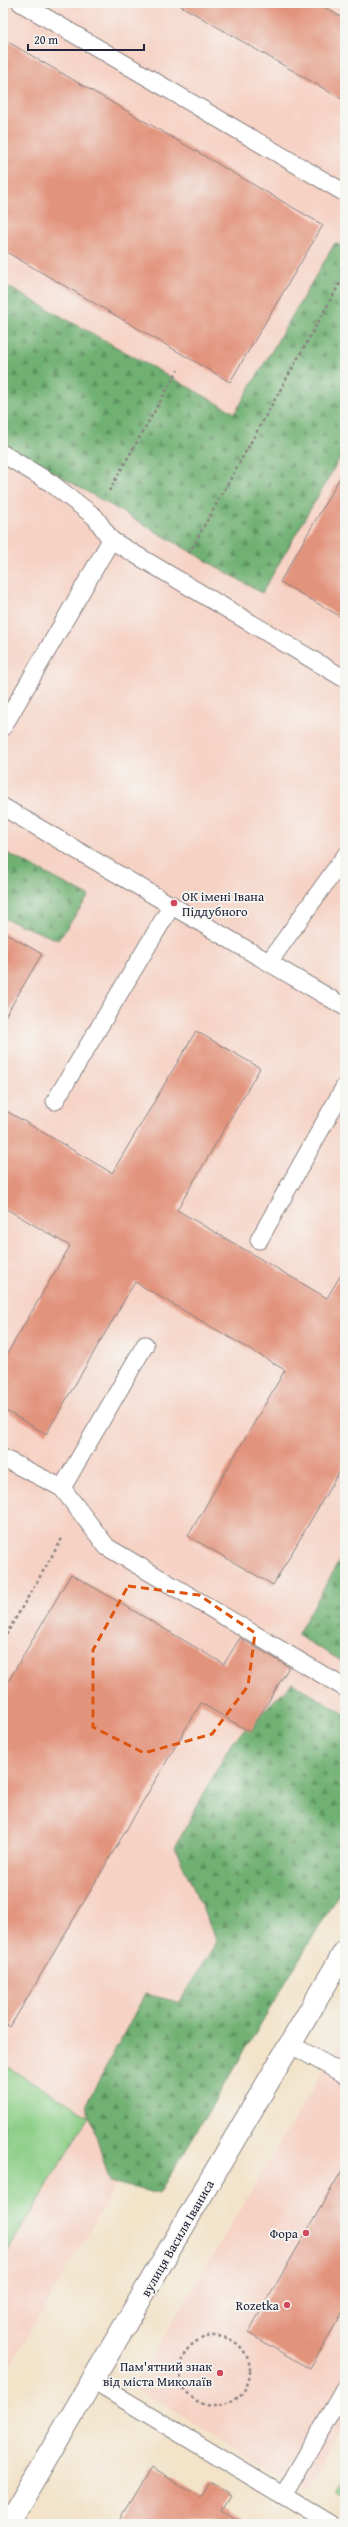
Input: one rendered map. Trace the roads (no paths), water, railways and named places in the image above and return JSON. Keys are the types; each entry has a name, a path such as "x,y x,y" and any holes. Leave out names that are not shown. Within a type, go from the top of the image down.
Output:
{"street":[{"name":"вулиця Василя Іваниса","path":"8,2524 345,1951"}],"lane":[{"path":"21,3 345,193"},
{"path":"3,454 51,483 95,517 111,540 345,679"},
{"path":"3,726 111,540"},
{"path":"3,806 345,1007"},
{"path":"269,962 345,856"},
{"path":"54,1101 172,906"},
{"path":"259,1240 345,1086"},
{"path":"62,1488 145,1345"},
{"path":"3,1458 62,1488 107,1547 345,1688"},
{"path":"290,2044 345,2075"},
{"path":"92,2381 330,2524"},
{"path":"283,2496 345,2388"}],"place":[{"name":"ОК імені Івана Піддубного","path":"174,903"},
{"name":"Фора","path":"306,2233"},
{"name":"Rozetka","path":"287,2305"},
{"name":"Пам'ятний знак від міста Миколаїв","path":"220,2373"}]}
